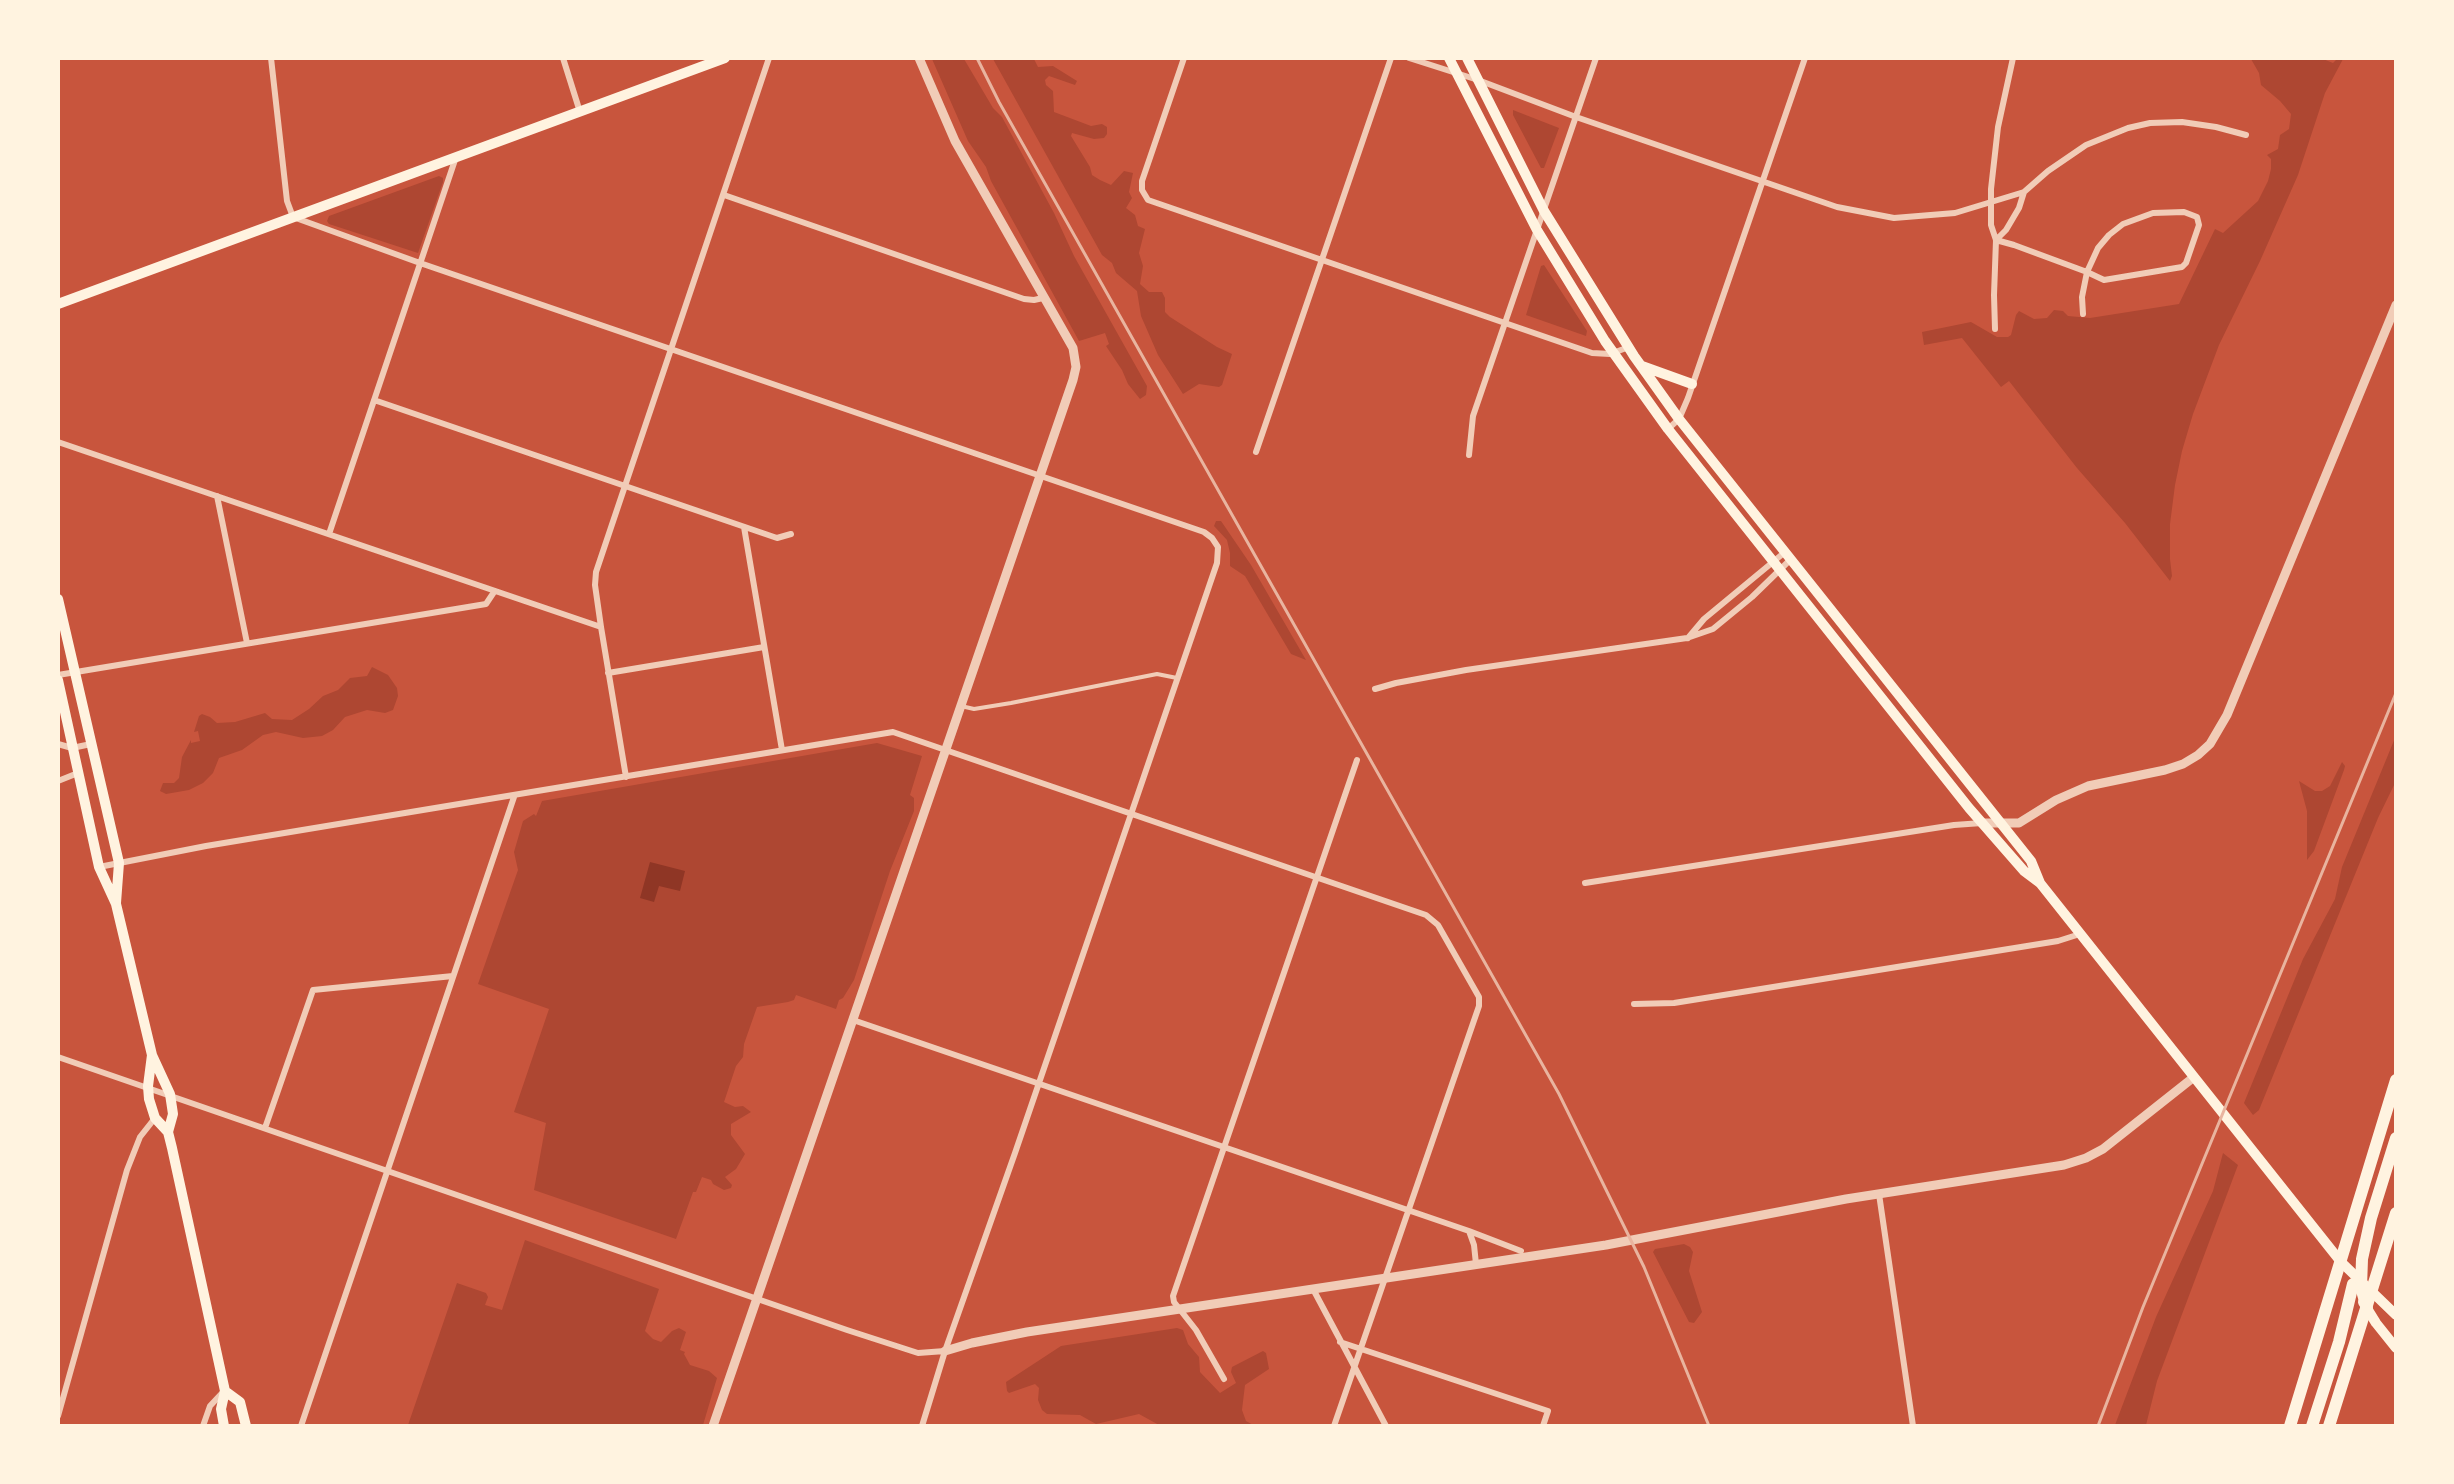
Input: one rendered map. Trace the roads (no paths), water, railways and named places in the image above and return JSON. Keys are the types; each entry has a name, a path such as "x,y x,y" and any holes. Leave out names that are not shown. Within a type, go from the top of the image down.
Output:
{"highway":[{"path":"2290,1425 2396,1080"},
{"path":"2312,1425 2357,1282 2366,1236 2396,1138"},
{"path":"2330,1425 2396,1213"},
{"path":"2357,1282 2367,1308"},
{"path":"2312,1356 2332,1363"}],"main road":[{"path":"58,304 725,58"},
{"path":"1449,58 1537,230 1614,353 1668,429 1982,823 2024,870 2040,883 2357,1282 2372,1292 2396,1315"},
{"path":"1467,58 1544,211 1641,365 1679,419 2031,861 2040,883"},
{"path":"1641,365 1692,384"},
{"path":"58,599 119,863 116,904"},
{"path":"1872,686 1884,676"},
{"path":"58,680 99,867 116,904 152,1055 170,1094 173,1114 168,1132 225,1391 221,1408 224,1425"},
{"path":"152,1055 148,1086 155,1118 168,1132"},
{"path":"2367,1308 2396,1348"},
{"path":"225,1391 240,1402 246,1425"}],"street":[{"path":"271,58 287,201 293,217 420,263 1204,532 1216,542 1218,559 945,1351 922,1425"},
{"path":"563,58 580,112"},
{"path":"626,777 601,627 595,585 596,572 769,58"},
{"path":"713,1425 1074,381 1076,367 1073,348 956,141 919,58"},
{"path":"1184,58 1142,181 1142,190 1146,198 1592,353 1614,353 1629,347"},
{"path":"1256,452 1391,58"},
{"path":"1409,58 1478,80 1576,117 1843,209 1894,218 1955,213 2010,194 2024,192 2080,148 2128,128 2150,123 2182,122 2216,127 2246,135"},
{"path":"1469,455 1473,416 1596,58"},
{"path":"1668,429 1679,419 1692,384 1805,58"},
{"path":"1995,329 1996,240 1991,225 1991,202 1998,127 2013,58"},
{"path":"329,534 456,157"},
{"path":"1996,240 2006,230 2019,208 2024,192"},
{"path":"724,195 1024,299 1043,298"},
{"path":"1996,240 2087,272 2104,280 2182,267 2186,263 2199,220 2194,215 2169,211 2137,218 2109,235 2098,248 2087,272 2082,297 2083,314"},
{"path":"1585,883 1932,829 1982,823 2019,823 2056,801 2095,784 2165,770 2183,764 2204,750 2215,737 2239,686 2396,305"},
{"path":"374,400 777,538 791,534"},
{"path":"58,442 601,627"},
{"path":"217,496 247,643"},
{"path":"744,527 782,750"},
{"path":"1687,638 1704,619 1788,556"},
{"path":"1375,689 1466,670 1687,638 1713,629 1752,597 1788,556"},
{"path":"58,675 486,604 494,592"},
{"path":"608,673 764,647"},
{"path":"99,867 217,844 514,797 893,732 1430,918 1438,925 1472,984 1479,997 1479,1006 1334,1425"},
{"path":"58,744 72,748 91,744"},
{"path":"1224,1380 1196,1330 1178,1310 1173,1296 1357,759"},
{"path":"58,781 78,773"},
{"path":"301,1425 514,797"},
{"path":"1634,1004 1674,1003 2058,941 2080,934"},
{"path":"265,1128 314,990 453,976"},
{"path":"853,1020 1406,1212 1469,1231 1521,1251"},
{"path":"58,1057 148,1086 387,1171 918,1353 945,1351 1027,1332 1606,1245 1879,1194 2058,1166 2086,1158 2111,1143 2194,1077"},
{"path":"58,1416 127,1170 140,1137 155,1118"},
{"path":"1879,1194 1913,1425"},
{"path":"1469,1231 1474,1245 1476,1264"},
{"path":"1313,1289 1386,1425"},
{"path":"1340,1342 1548,1411 1543,1425"},
{"path":"203,1425 210,1406 225,1391"}],"lane":[{"path":"961,706 974,709 1011,704 1157,674 1178,679"}],"railway":[{"path":"977,58 999,102 1559,1094 1644,1267 1709,1426"},
{"path":"2098,1426 2143,1307 2396,693"}]}
